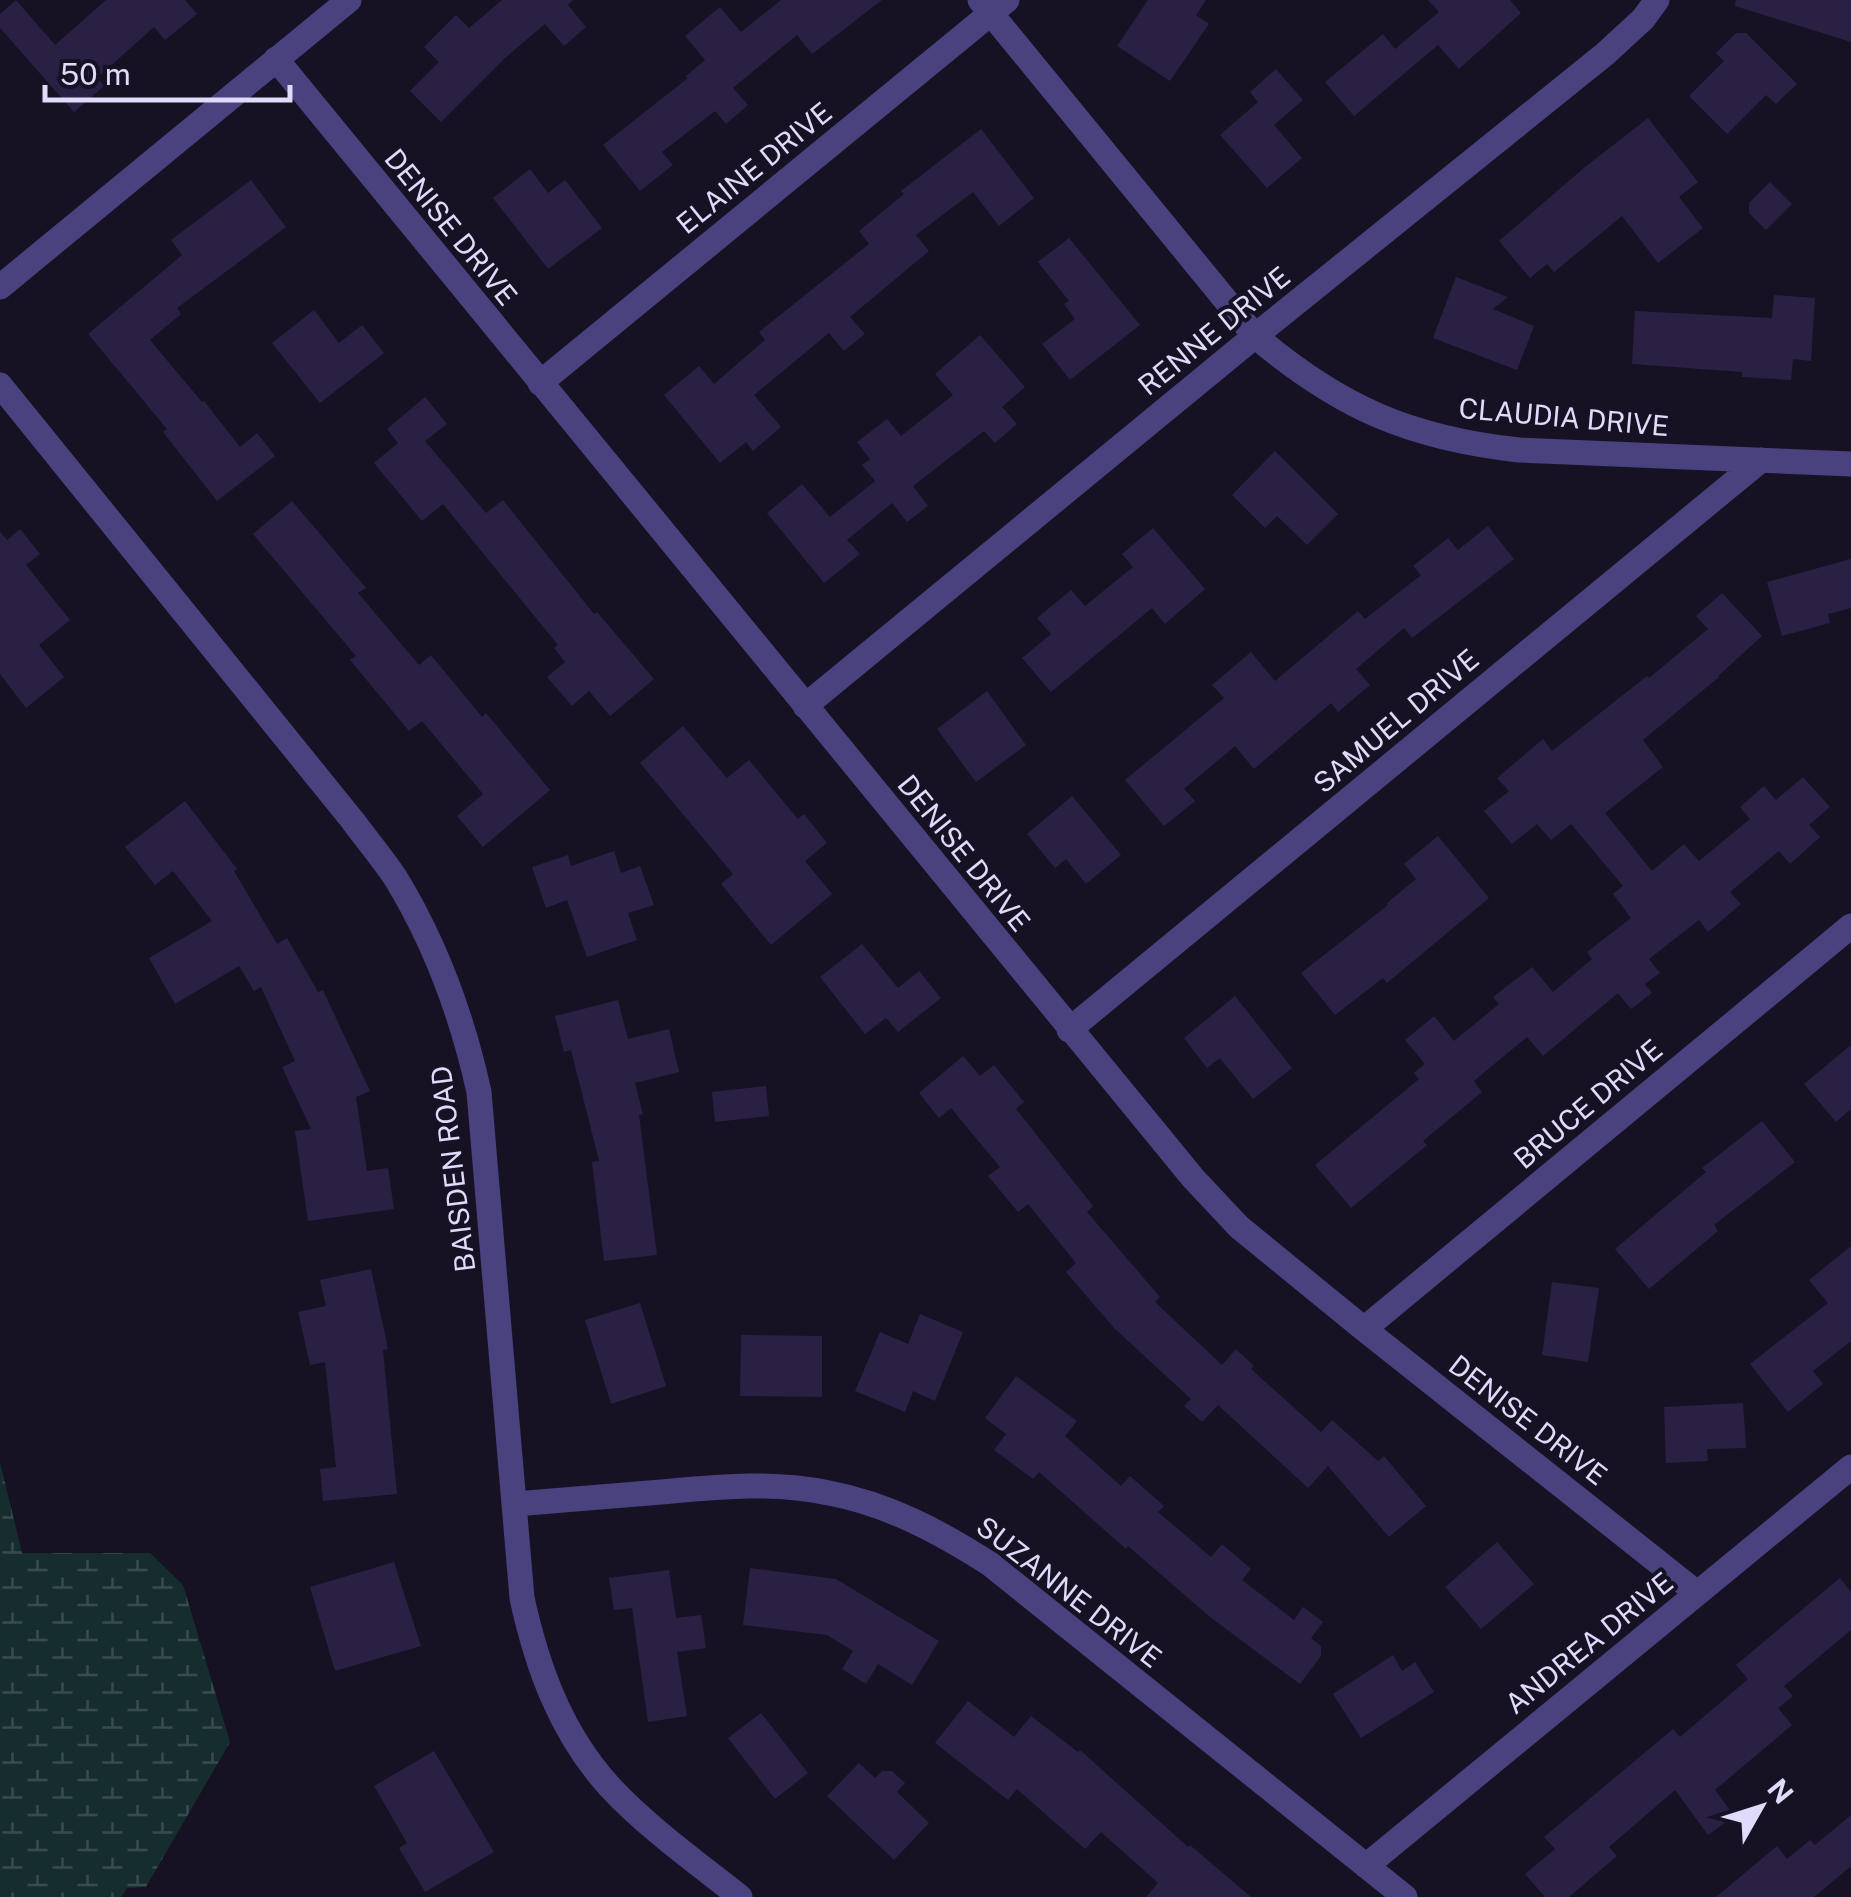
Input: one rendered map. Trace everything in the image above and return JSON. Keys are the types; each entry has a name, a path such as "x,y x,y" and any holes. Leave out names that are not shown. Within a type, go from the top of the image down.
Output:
{"street":[{"path":"0,287 349,0"},
{"name":"RENNE DRIVE","path":"805,706 1606,54 1657,0"},
{"name":"CLAUDIA DRIVE","path":"992,4 1255,336 1326,390 1382,418 1477,445 1851,464"},
{"name":"ELAINE DRIVE","path":"540,383 992,4"},
{"name":"DENISE DRIVE","path":"276,59 1193,1178 1240,1227 1697,1593"},
{"name":"BAISDEN ROAD","path":"0,385 354,822 393,875 428,934 452,992 479,1092 522,1598 533,1648 575,1740 608,1785 644,1820 740,1897"},
{"name":"SAMUEL DRIVE","path":"1070,1030 1761,460"},
{"name":"BRUCE DRIVE","path":"1364,1328 1851,926"},
{"name":"ANDREA DRIVE","path":"1366,1866 1851,1468"},
{"name":"SUZANNE DRIVE","path":"515,1504 735,1486 786,1486 831,1493 890,1510 942,1533 990,1564 1405,1897"}],"green space":[{"path":"0,1462 22,1553 150,1553 183,1585 230,1742 146,1887 127,1888 121,1897 0,1897"}],"building":[{"path":"16,0 55,45 106,0 185,0 197,14 165,40 154,27 97,78 104,86 74,112 0,28 0,14"},
{"path":"502,0 573,0 568,5 586,27 564,46 545,24 441,122 410,91 439,62 424,47 456,15 469,28"},
{"path":"781,0 882,0 812,54 797,35 733,88 748,105 726,124 715,111 662,152 673,165 640,191 603,145 705,60 685,36 720,7 741,32"},
{"path":"1148,0 1206,0 1196,15 1209,24 1170,81 1117,46"},
{"path":"1428,0 1510,0 1521,13 1459,69 1438,45 1354,116 1325,82 1383,34 1395,49 1439,12"},
{"path":"1736,0 1851,0 1851,42 1735,6"},
{"path":"1736,33 1746,33 1797,84 1776,104 1766,95 1727,134 1689,96 1724,61 1716,53"},
{"path":"1276,69 1303,100 1274,125 1302,158 1267,188 1220,135 1258,102 1250,92"},
{"path":"1648,118 1698,182 1679,197 1703,228 1658,263 1622,216 1554,272 1547,264 1530,278 1499,241"},
{"path":"981,129 1034,198 999,226 973,192 916,235 929,251 850,317 865,334 844,351 829,333 754,395 781,427 753,451 746,442 720,463 664,395 699,366 714,384 765,340 759,332 869,244 859,231 904,194 901,191"},
{"path":"530,169 548,193 565,180 602,228 548,269 493,198"},
{"path":"251,180 286,227 177,308 181,314 150,340 240,447 257,433 275,456 217,501 163,432 167,429 88,334 182,255 171,240"},
{"path":"1770,182 1792,204 1766,230 1749,213 1749,203"},
{"path":"1069,238 1140,325 1070,380 1042,344 1075,319 1064,304 1069,301 1038,262"},
{"path":"1456,277 1508,297 1493,309 1534,326 1517,370 1433,338"},
{"path":"1774,295 1815,298 1811,361 1793,359 1791,380 1742,377 1742,372 1632,364 1635,311 1772,318"},
{"path":"314,310 339,343 362,325 384,353 320,403 272,343"},
{"path":"980,335 1025,387 1002,407 1017,424 995,443 984,431 913,486 928,506 907,522 892,503 847,540 860,554 824,583 767,513 802,484 830,517 875,481 862,465 870,459 857,442 887,419 901,436 953,395 935,374"},
{"path":"425,397 447,424 425,441 486,513 503,500 594,614 597,612 654,679 610,716 589,691 572,706 547,677 565,662 554,648 558,645 443,504 422,521 374,463 398,443 387,429"},
{"path":"1275,451 1338,514 1307,545 1277,516 1265,528 1232,495"},
{"path":"292,501 366,588 358,593 419,665 431,655 550,790 483,847 457,816 483,794 422,721 409,731 350,660 356,656 253,534"},
{"path":"1488,526 1514,559 1412,638 1404,628 1356,669 1370,685 1338,712 1331,703 1254,769 1235,746 1184,789 1195,801 1164,826 1125,780 1224,698 1212,685 1251,652 1275,681 1358,611 1365,619 1421,575 1413,566 1448,538 1458,550"},
{"path":"1153,528 1205,589 1165,624 1152,608 1051,692 1022,658 1051,634 1037,618 1071,590 1085,606 1133,567 1122,554"},
{"path":"20,529 40,554 26,565 70,620 39,645 64,677 26,708 0,674 0,532 7,540"},
{"path":"1851,559 1851,608 1828,614 1830,623 1782,636 1767,582"},
{"path":"1722,593 1762,636 1643,740 1663,767 1605,813 1652,871 1684,844 1699,861 1750,819 1740,807 1764,786 1776,800 1803,777 1830,807 1809,825 1820,837 1790,864 1779,851 1730,892 1741,904 1708,932 1699,920 1649,959 1660,973 1645,984 1652,993 1631,1009 1618,993 1543,1056 1527,1037 1474,1081 1482,1092 1423,1141 1427,1145 1351,1208 1315,1165 1419,1079 1414,1073 1425,1064 1405,1040 1434,1016 1454,1041 1499,1004 1493,997 1532,967 1553,992 1592,959 1587,952 1631,918 1613,894 1623,886 1571,824 1551,840 1537,824 1512,844 1484,811 1509,791 1497,778 1543,739 1552,751 1649,678 1708,629 1696,616"},
{"path":"987,691 1026,745 976,782 937,729"},
{"path":"683,726 727,778 749,760 798,819 804,814 827,843 805,861 832,894 771,945 721,884 733,874 640,763"},
{"path":"1072,796 1121,855 1086,884 1066,859 1055,868 1027,834"},
{"path":"185,801 237,869 234,871 277,944 287,938 318,992 323,990 370,1091 356,1097 367,1171 388,1168 394,1209 308,1221 295,1131 311,1129 282,1067 295,1061 261,987 254,991 239,966 175,1004 149,958 212,921 173,871 155,885 125,847"},
{"path":"1438,836 1489,898 1387,983 1383,978 1335,1015 1301,973 1416,879 1404,864"},
{"path":"614,851 621,873 640,866 654,905 628,913 637,940 587,957 567,900 546,908 532,867 568,855 571,866"},
{"path":"862,944 898,988 919,971 941,998 898,1032 886,1018 865,1034 820,977"},
{"path":"1235,996 1292,1068 1253,1099 1220,1058 1207,1068 1184,1038"},
{"path":"618,1000 628,1039 669,1029 679,1072 635,1083 643,1114 639,1115 657,1255 604,1261 592,1162 599,1161 571,1050 564,1052 555,1016"},
{"path":"1851,1045 1851,1109 1836,1122 1804,1084"},
{"path":"963,1056 980,1076 994,1065 1024,1102 1016,1109 1093,1206 1087,1212 1160,1297 1155,1302 1222,1365 1236,1349 1254,1366 1251,1369 1321,1432 1332,1420 1378,1461 1384,1456 1426,1506 1389,1537 1328,1466 1308,1488 1218,1405 1202,1422 1184,1406 1191,1399 1114,1328 1066,1272 1076,1263 1028,1204 1018,1212 988,1176 1000,1167 951,1108 939,1118 919,1093"},
{"path":"766,1086 769,1116 715,1122 712,1092"},
{"path":"1762,1121 1795,1162 1714,1225 1718,1231 1649,1289 1615,1249 1706,1172 1702,1168"},
{"path":"1851,1246 1851,1341 1813,1371 1823,1384 1788,1412 1750,1364 1828,1303 1809,1280"},
{"path":"371,1269 388,1349 383,1350 397,1494 323,1501 320,1469 336,1467 325,1362 310,1365 298,1312 326,1306 320,1280"},
{"path":"1552,1282 1599,1288 1588,1362 1542,1355"},
{"path":"640,1303 666,1386 611,1404 585,1320"},
{"path":"920,1314 963,1332 935,1401 913,1391 905,1412 855,1391 880,1332 908,1344"},
{"path":"741,1335 822,1336 822,1397 740,1396"},
{"path":"1016,1376 1077,1421 1065,1436 1121,1486 1130,1476 1164,1506 1158,1512 1211,1557 1222,1544 1251,1569 1242,1580 1294,1620 1303,1607 1323,1622 1311,1638 1321,1646 1321,1656 1300,1684 1210,1617 1128,1546 1126,1549 1039,1472 1033,1479 994,1450 1006,1434 985,1418"},
{"path":"1743,1403 1746,1448 1707,1449 1708,1461 1666,1463 1664,1407"},
{"path":"1497,1542 1534,1584 1481,1629 1445,1587"},
{"path":"394,1562 421,1646 335,1671 310,1587"},
{"path":"750,1568 836,1579 939,1641 912,1685 878,1664 866,1684 842,1669 853,1651 827,1635 743,1625"},
{"path":"669,1570 676,1618 701,1615 706,1648 677,1652 687,1716 648,1722 632,1608 614,1610 609,1578"},
{"path":"1840,1578 1851,1592 1851,1630 1784,1686 1793,1696 1778,1708 1792,1725 1715,1790 1734,1816 1708,1835 1675,1790 1609,1847 1617,1856 1569,1897 1545,1897 1525,1874 1555,1849 1544,1837 1673,1729 1680,1737 1748,1679 1736,1665"},
{"path":"1393,1655 1402,1671 1415,1662 1434,1692 1361,1738 1333,1694"},
{"path":"968,1701 1014,1737 1031,1716 1080,1750 1188,1847 1251,1897 1146,1897 1158,1883 1101,1832 1085,1849 1017,1789 1008,1800 935,1743"},
{"path":"761,1713 808,1773 775,1799 728,1738"},
{"path":"434,1751 494,1852 425,1892 399,1848 407,1843 374,1786"},
{"path":"859,1763 875,1778 882,1771 892,1771 905,1783 897,1792 929,1823 894,1860 827,1796"},
{"path":"1851,1815 1851,1866 1814,1897 1716,1897 1777,1846 1787,1859 1810,1840 1815,1845"}]}
